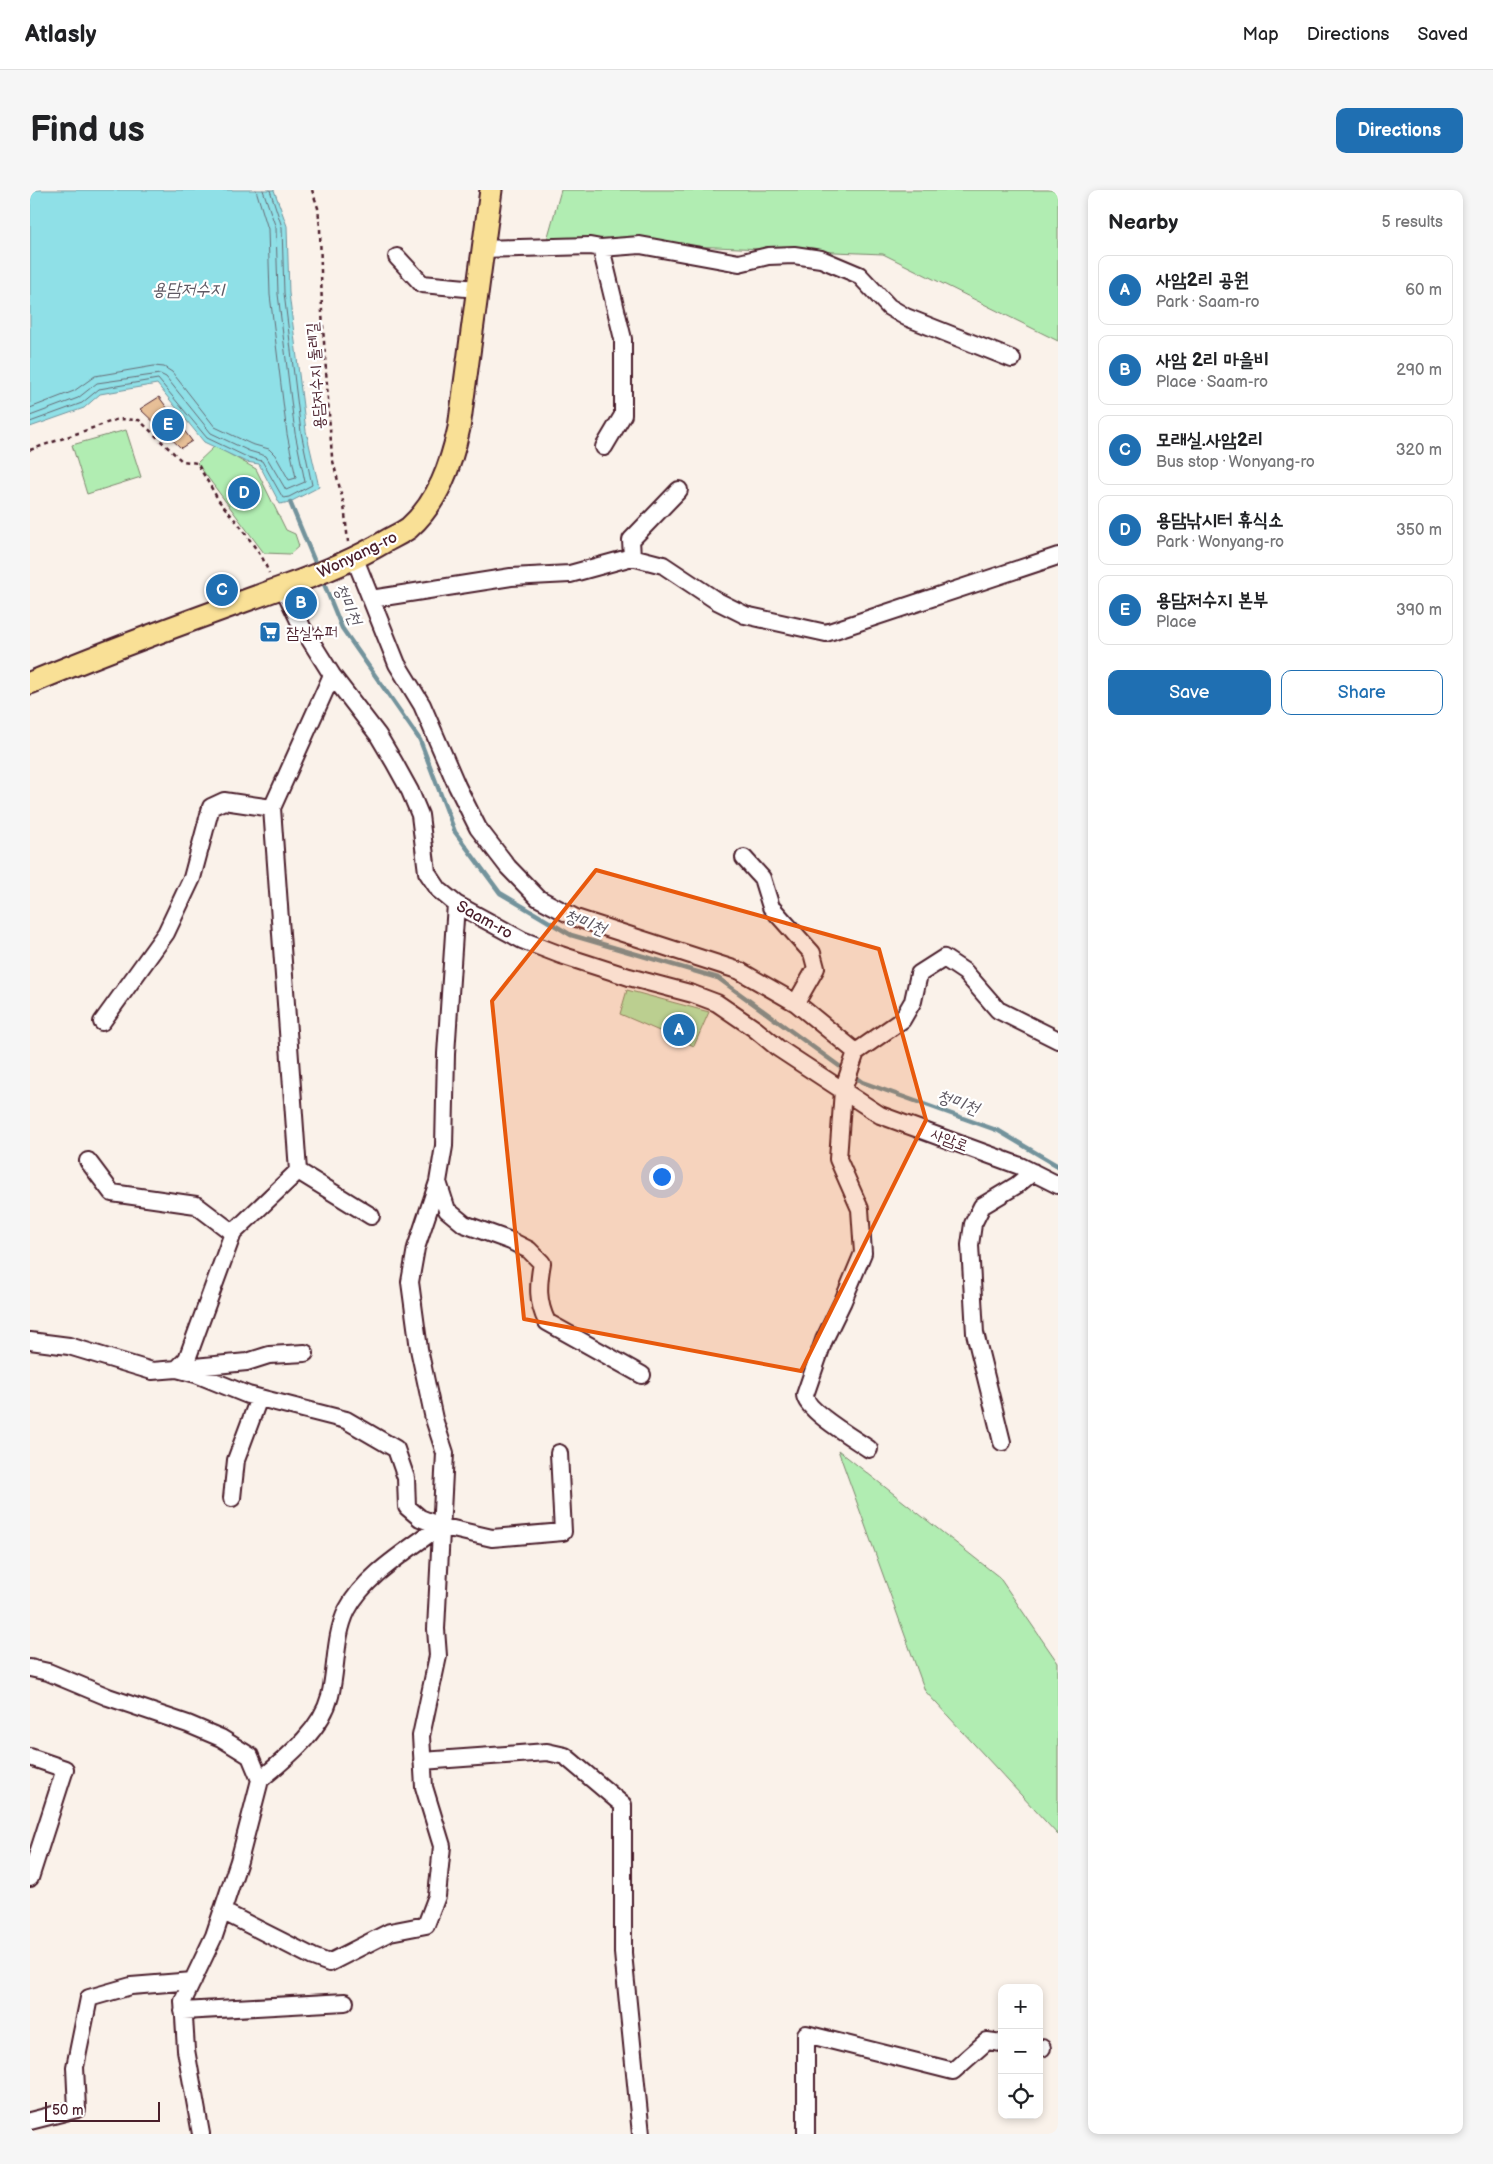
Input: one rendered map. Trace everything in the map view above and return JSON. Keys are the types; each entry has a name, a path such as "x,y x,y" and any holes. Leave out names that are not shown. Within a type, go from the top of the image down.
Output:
{"main road":[{"name":"Wonyang-ro","path":"30,683 99,654 285,587 353,560 408,529 422,514 438,491 452,459 458,428 490,190"}],"street":[{"path":"482,249 590,246 601,248 640,245 739,263 768,256 794,254 821,258 859,275 889,308 906,317 1012,359"},
{"path":"601,248 623,339 623,415 604,447"},
{"path":"397,257 422,284 477,289"},
{"path":"632,556 630,540 678,490"},
{"path":"371,599 511,577 570,574 632,556 663,565 717,601 745,615 826,633 1058,556"},
{"path":"353,560 397,664 422,705 453,778 478,828 508,867 538,898 576,918 740,971 796,1003 856,1052"},
{"name":"Saam-ro","path":"285,587 302,627 332,675 378,735 410,791 420,815 427,872 439,890 456,904 522,940 629,977 693,994 717,1003 755,1029 778,1048 844,1090"},
{"path":"298,1172 272,808 332,675"},
{"path":"102,1022 166,933 192,878 211,807 224,801 272,808"},
{"path":"744,858 762,878 771,907 812,953 816,968 796,1003"},
{"path":"222,1911 313,1957 329,1963 390,1932 426,1925 438,1896 442,1846 424,1787 421,1736 438,1656 436,1629 445,1453 434,1419 419,1349 410,1282 416,1248 438,1182 444,1146 446,1054 456,904"},
{"path":"869,1449 814,1410 805,1400 804,1395 824,1340 844,1301 863,1253 860,1209 838,1159 844,1090 856,1052 902,1020 914,1001 919,974 944,958 965,972 998,1010 1058,1040"},
{"name":"사암로","path":"844,1090 880,1115 1011,1162 1058,1185"},
{"path":"88,1161 112,1193 196,1205 233,1233"},
{"path":"298,1172 372,1216"},
{"path":"176,1369 187,1359 233,1233 298,1172"},
{"path":"1002,1442 975,1333 970,1245 973,1224 982,1206 1017,1185 1033,1172"},
{"path":"438,1182 447,1210 464,1224 511,1241 529,1250 542,1263 538,1289 542,1312 547,1322 642,1375"},
{"path":"30,1341 69,1346 152,1371 247,1362 269,1355 306,1353"},
{"path":"176,1369 259,1398 346,1420 396,1449 406,1478 407,1507 420,1518 440,1526 492,1538 563,1532 559,1453"},
{"path":"232,1498 236,1460 259,1398"},
{"path":"201,2134 186,2050 183,2001 214,1936 239,1861 260,1780 281,1762 318,1724 330,1698 340,1630 347,1609 370,1580 440,1526"},
{"path":"30,1668 48,1672 108,1697 188,1724 221,1738 250,1756 260,1780"},
{"path":"422,1761 547,1752 565,1756 623,1805 622,1953 641,2134"},
{"path":"30,1757 65,1769 30,1878"},
{"path":"30,2121 78,2109 74,2068 89,1998 131,1986 193,1981"},
{"path":"183,2011 345,2002"},
{"path":"806,2134 806,2034 952,2071 987,2041 998,2042"}],"path":[{"name":"용담저수지 둘레길","path":"312,190 318,208 320,228 322,313 332,457 344,505 353,560"},
{"path":"30,450 118,419 139,420 182,461 197,463 219,501 242,527 263,559 285,587"}],"highlighted area":[{"path":"596,870 879,949 926,1120 801,1371 524,1319 492,1001"}],"green space":[{"path":"561,190 1058,190 1058,341 883,254 547,240"},
{"path":"126,430 141,477 87,494 72,445"},
{"path":"215,446 256,469 286,530 295,534 299,546 290,554 264,553 197,463"},
{"path":"627,990 709,1012 694,1046 620,1014"},
{"path":"838,1450 999,1577 1058,1663 1058,1835 925,1691"}],"water":[{"name":"용담저수지","path":"30,190 274,190 287,226 289,293 306,431 319,487 290,502 280,504 259,464 246,462 204,442 157,384 100,394 84,408 30,427"}],"building":[{"path":"159,397 192,441 181,448 140,409"}],"waterway":[{"name":"청미천","path":"290,502 317,567"},
{"name":"청미천","path":"322,579 342,628 420,740 455,832 500,893 571,935 718,978 846,1071"},
{"name":"청미천","path":"852,1075 862,1082 999,1131 1058,1166"}],"place":[{"name":"용담저수지 본부","path":"168,425"},
{"name":"용담낚시터 휴식소","path":"244,493"},
{"name":"모래실.사암2리","path":"222,590"},
{"name":"사암 2리 마을비","path":"301,603"},
{"name":"잠실슈퍼","path":"270,632"},
{"name":"사암2리 공원","path":"679,1030"}]}
